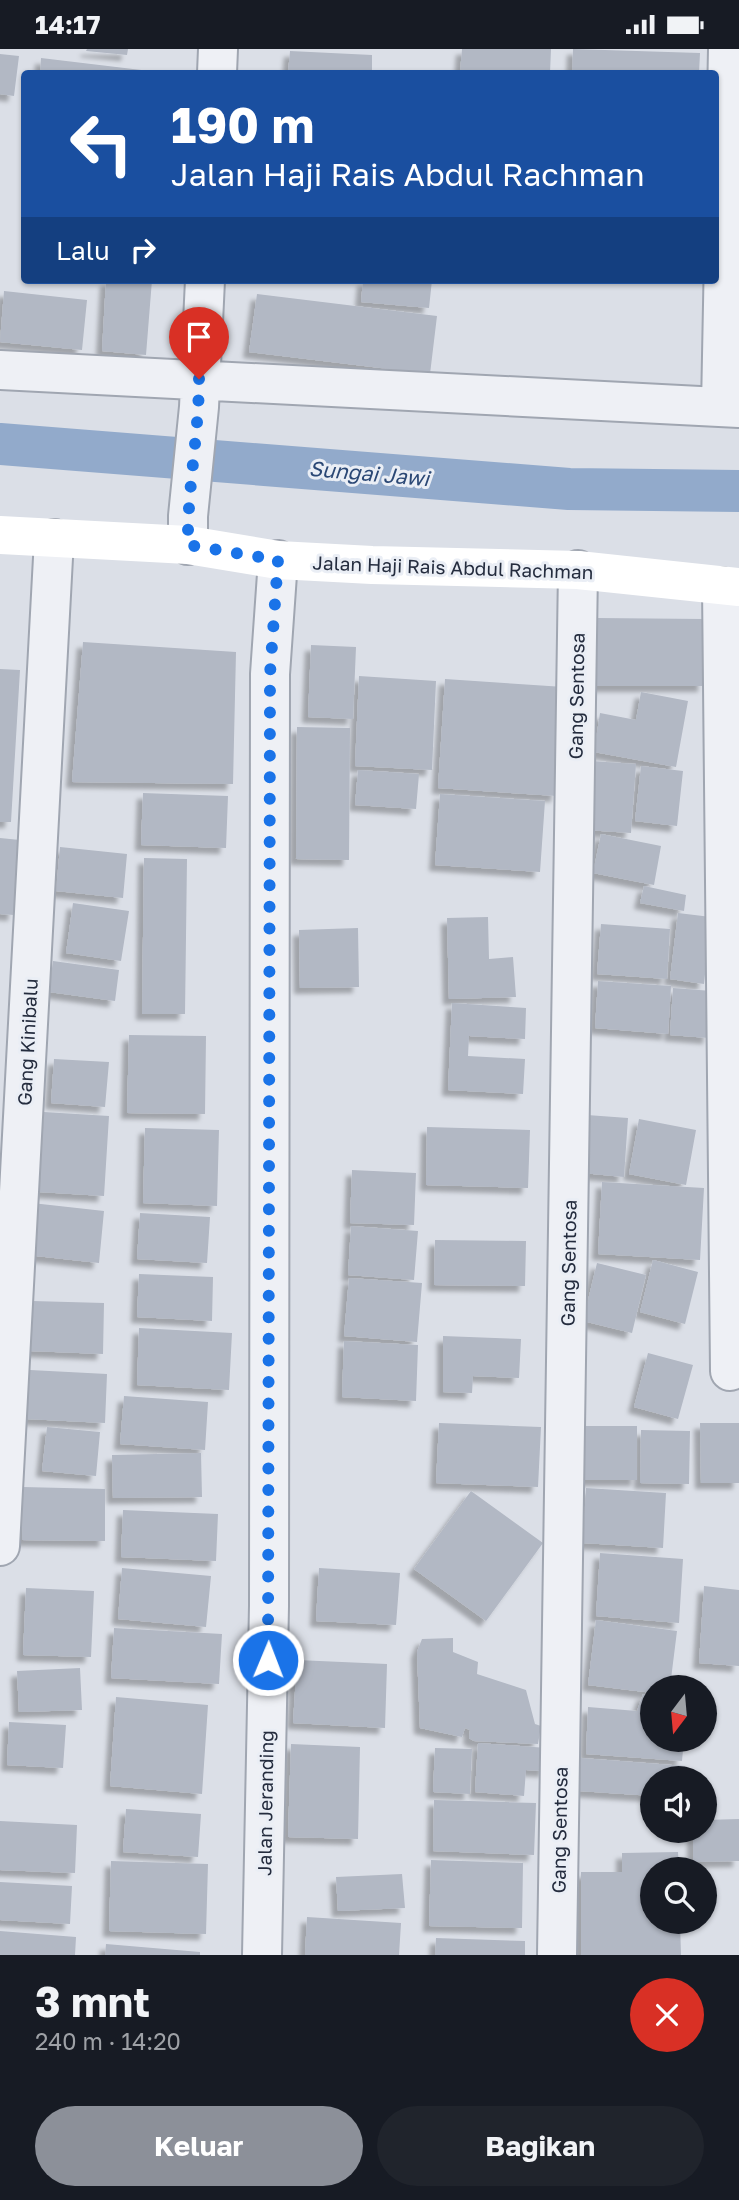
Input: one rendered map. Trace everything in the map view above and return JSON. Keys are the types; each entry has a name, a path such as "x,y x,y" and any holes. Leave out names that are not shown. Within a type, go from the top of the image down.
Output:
{"street":[{"path":"217,70 218,49"},
{"path":"0,370 199,393 730,408 728,49"},
{"path":"188,531 205,284"},
{"name":"Jalan Haji Rais Abdul Rachman","path":"0,535 54,539 188,531 278,560 578,570 731,587"},
{"name":"Gang Kinibalu","path":"0,1546 54,539"},
{"name":"Jalan Jeranding","path":"262,1955 269,1592 270,674 278,560"},
{"name":"Gang Sentosa","path":"557,1955 578,570"},
{"path":"730,1371 731,587"}],"building":[{"path":"128,49 127,55 86,51"},
{"path":"462,49 551,49 550,70 460,70"},
{"path":"573,49 700,53 699,70 572,70"},
{"path":"290,51 372,55 372,70 288,70"},
{"path":"0,54 19,56 14,96 0,94"},
{"path":"41,58 141,70 40,70"},
{"path":"106,284 152,284 146,355 102,351"},
{"path":"363,284 432,284 429,308 361,302"},
{"path":"4,291 87,300 82,350 0,342"},
{"path":"257,294 437,316 430,374 249,352"},
{"path":"597,618 704,619 704,686 596,686"},
{"path":"83,642 236,652 233,784 72,782"},
{"path":"311,645 356,647 353,719 308,717"},
{"path":"0,669 20,670 11,822 0,822"},
{"path":"359,676 436,681 432,770 355,766"},
{"path":"445,679 564,687 557,796 438,788"},
{"path":"641,692 688,701 676,767 594,752 600,713 636,720"},
{"path":"297,727 350,728 349,860 296,859"},
{"path":"591,761 636,764 631,833 586,830"},
{"path":"641,766 683,771 677,826 635,821"},
{"path":"358,770 419,774 416,809 355,805"},
{"path":"143,793 228,796 226,848 141,845"},
{"path":"440,794 545,801 540,872 435,865"},
{"path":"601,834 661,846 654,885 593,873"},
{"path":"0,838 20,840 14,915 0,914"},
{"path":"60,847 127,854 123,898 56,891"},
{"path":"144,858 187,859 185,1014 142,1014"},
{"path":"644,886 686,895 684,911 640,903"},
{"path":"73,903 129,911 121,961 66,953"},
{"path":"678,913 711,917 704,984 670,979"},
{"path":"488,917 489,959 513,957 516,997 449,999 447,918"},
{"path":"601,924 670,929 667,979 597,974"},
{"path":"358,928 359,987 300,988 299,930"},
{"path":"53,961 119,970 115,1001 49,992"},
{"path":"598,981 671,986 668,1034 595,1028"},
{"path":"673,988 712,991 709,1038 670,1035"},
{"path":"452,1003 526,1008 525,1039 469,1036 468,1056 525,1059 523,1094 448,1090"},
{"path":"129,1035 206,1036 205,1114 127,1113"},
{"path":"54,1059 109,1062 105,1107 51,1103"},
{"path":"44,1112 109,1116 104,1196 39,1192"},
{"path":"587,1115 628,1118 624,1177 582,1173"},
{"path":"639,1119 696,1130 686,1185 629,1174"},
{"path":"427,1127 530,1130 528,1188 426,1185"},
{"path":"145,1128 219,1130 217,1206 143,1203"},
{"path":"352,1170 416,1173 414,1225 350,1223"},
{"path":"602,1182 704,1188 700,1260 598,1254"},
{"path":"32,1203 104,1211 99,1263 27,1255"},
{"path":"140,1213 210,1217 207,1263 137,1259"},
{"path":"351,1226 418,1231 414,1280 348,1275"},
{"path":"435,1240 526,1241 525,1286 434,1285"},
{"path":"653,1260 698,1272 685,1324 640,1312"},
{"path":"597,1263 646,1275 632,1333 583,1321"},
{"path":"139,1274 213,1277 212,1321 137,1317"},
{"path":"349,1278 422,1283 417,1342 344,1336"},
{"path":"32,1301 104,1303 103,1354 30,1351"},
{"path":"139,1328 232,1333 229,1390 137,1385"},
{"path":"443,1336 521,1339 519,1378 473,1376 472,1393 443,1392"},
{"path":"344,1341 418,1345 416,1401 342,1397"},
{"path":"648,1353 693,1365 678,1419 634,1407"},
{"path":"30,1370 107,1374 105,1423 27,1419"},
{"path":"124,1396 208,1402 205,1450 120,1444"},
{"path":"439,1423 541,1427 538,1487 436,1483"},
{"path":"700,1423 739,1423 739,1483 701,1483"},
{"path":"580,1426 637,1426 637,1480 579,1480"},
{"path":"47,1427 100,1432 96,1476 42,1471"},
{"path":"641,1430 690,1431 689,1484 640,1483"},
{"path":"201,1453 202,1497 113,1498 112,1455"},
{"path":"23,1487 105,1489 105,1541 22,1540"},
{"path":"586,1488 666,1493 663,1548 583,1543"},
{"path":"471,1491 543,1543 486,1621 414,1569"},
{"path":"123,1510 218,1514 216,1561 121,1557"},
{"path":"600,1553 683,1559 679,1623 596,1616"},
{"path":"122,1568 211,1576 206,1627 118,1619"},
{"path":"319,1568 400,1573 396,1625 316,1621"},
{"path":"704,1586 739,1590 739,1666 699,1663"},
{"path":"26,1588 94,1591 91,1657 23,1655"},
{"path":"596,1620 677,1631 672,1675 640,1675 640,1691 588,1685"},
{"path":"114,1628 222,1634 219,1684 111,1678"},
{"path":"453,1638 453,1652 478,1662 477,1674 526,1690 535,1724 541,1726 538,1744 474,1741 469,1738 470,1730 465,1728 462,1737 420,1728 417,1652 422,1639"},
{"path":"297,1660 387,1664 385,1728 293,1723"},
{"path":"80,1668 82,1710 19,1712 17,1671"},
{"path":"116,1697 208,1705 202,1794 110,1786"},
{"path":"640,1702 640,1752 683,1752 682,1761 586,1754 588,1707 637,1711"},
{"path":"9,1722 66,1725 63,1768 7,1765"},
{"path":"478,1743 547,1748 546,1771 526,1770 524,1796 475,1792"},
{"path":"291,1744 360,1747 358,1839 288,1837"},
{"path":"435,1748 472,1749 470,1794 433,1792"},
{"path":"581,1758 685,1766 640,1766 640,1795 579,1791"},
{"path":"434,1800 536,1803 534,1855 433,1851"},
{"path":"126,1809 201,1814 198,1857 123,1852"},
{"path":"739,1819 739,1861 717,1861 717,1857 693,1857 693,1843 717,1843 717,1820"},
{"path":"0,1821 77,1825 75,1873 0,1870"},
{"path":"678,1852 678,1857 640,1857 640,1934 680,1934 681,1955 581,1955 581,1872 622,1872 622,1853"},
{"path":"431,1860 523,1863 522,1928 429,1926"},
{"path":"111,1861 208,1864 206,1934 109,1931"},
{"path":"402,1874 405,1908 338,1911 336,1877"},
{"path":"0,1882 72,1886 70,1924 0,1920"},
{"path":"307,1917 401,1923 399,1955 305,1955"},
{"path":"0,1931 76,1937 75,1955 0,1955"},
{"path":"436,1938 525,1941 525,1955 435,1955"},
{"path":"106,1944 200,1952 200,1955 105,1955"}],"waterway":[{"name":"Sungai Jawi","path":"0,444 569,489 739,491"}],"route":[{"path":"199,379 188,545 278,560 270,674 268,1660"}]}
